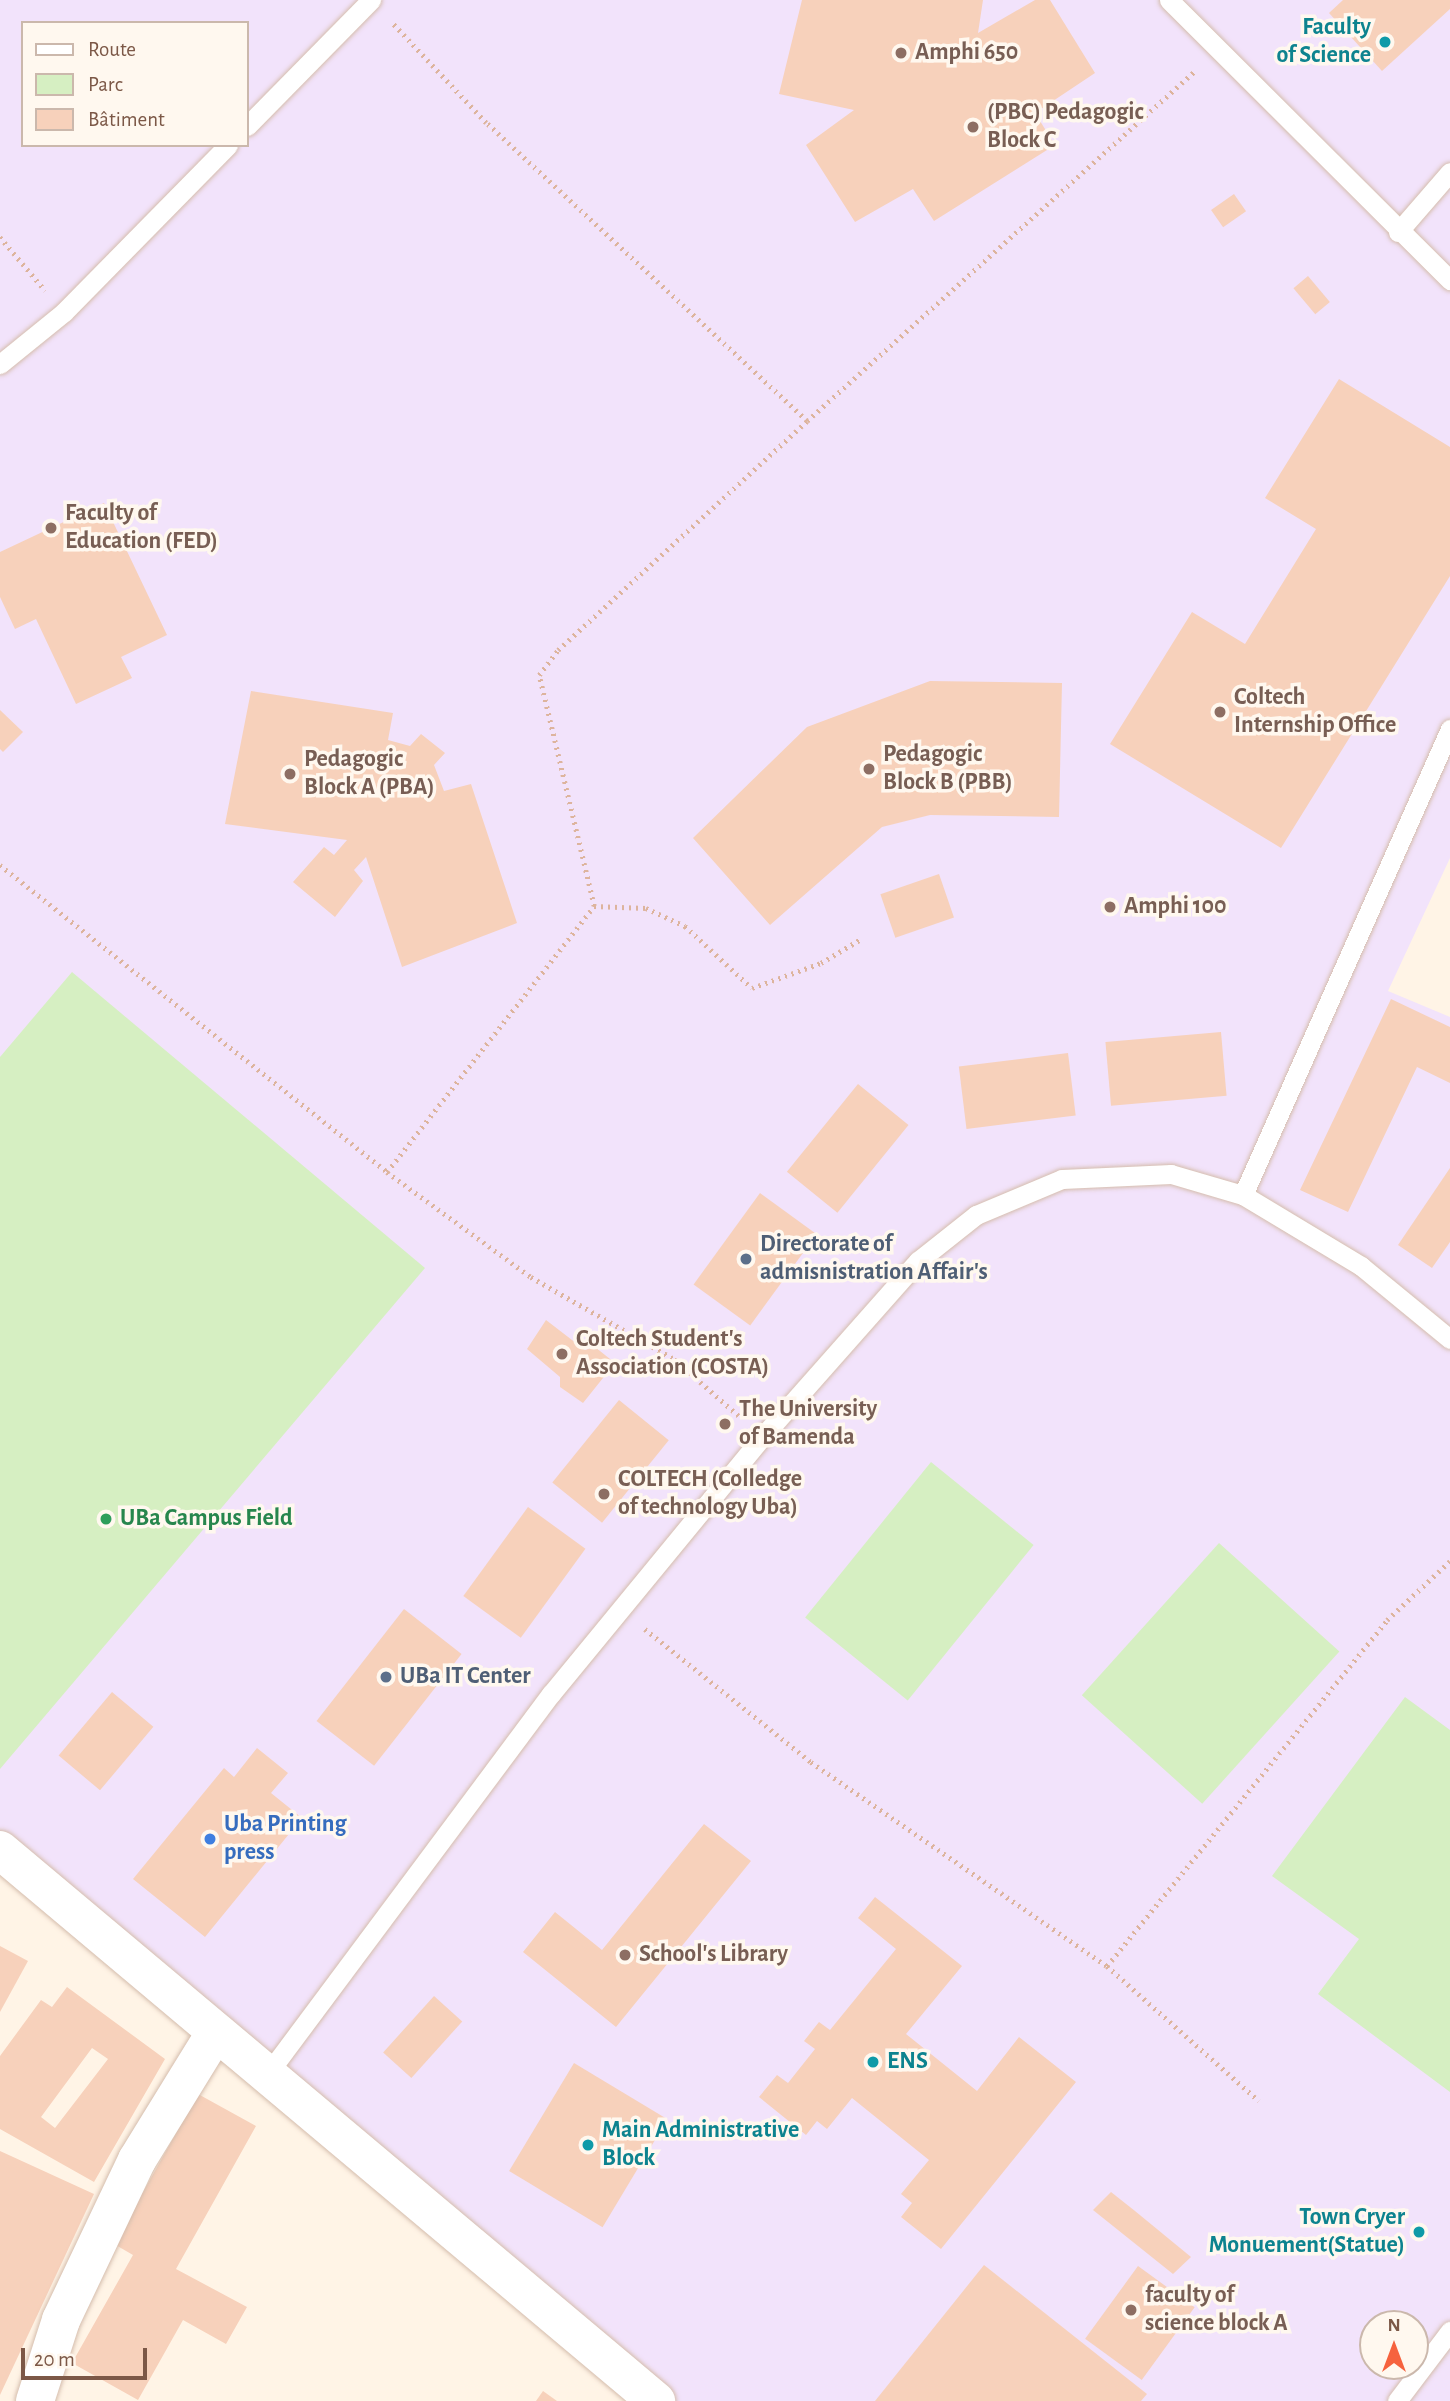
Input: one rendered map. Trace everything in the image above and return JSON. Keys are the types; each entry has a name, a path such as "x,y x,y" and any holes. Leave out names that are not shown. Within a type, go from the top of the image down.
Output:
{"street":[{"path":"0,1850 656,2401"},
{"path":"35,2401 61,2320 137,2160 215,2033"}],"lane":[{"path":"248,125 371,0"},
{"path":"1169,0 1398,232 1450,280"},
{"path":"0,364 64,312 226,147"},
{"path":"1398,232 1450,172"},
{"path":"1243,1195 1450,729"},
{"path":"266,2076 551,1694 763,1436 918,1261 976,1215 1062,1179 1171,1174 1243,1195 1361,1266 1450,1339"},
{"path":"1397,2401 1450,2331"}],"path":[{"path":"371,0 486,123 807,421"},
{"path":"594,906 539,675 558,650 1218,50"},
{"path":"0,237 64,312"},
{"path":"0,865 387,1172 531,1277 674,1359 763,1436"},
{"path":"594,906 646,908 685,926 751,988 821,963 861,939"},
{"path":"387,1172 594,906"},
{"path":"1107,1966 1387,1620 1450,1561"},
{"path":"621,1609 811,1762 1107,1966 1259,2101"}],"shaded area":[{"name":"The University of Bamenda","path":"0,0 1450,0 1450,858 1388,991 1450,1017 1450,2401 675,2401 0,1832"}],"green space":[{"name":"UBa Campus Field","path":"72,972 425,1268 0,1769 0,1057"},
{"path":"931,1462 1034,1545 908,1700 805,1617"},
{"path":"1219,1543 1339,1651 1202,1804 1082,1695"},
{"path":"1405,1697 1450,1730 1450,2092 1318,1994 1359,1939 1272,1876"}],"building":[{"name":"Amphi 650","path":"802,0 983,0 978,33 1035,0 1050,0 1095,73 1035,113 1055,145 934,221 913,189 855,222 806,145 854,110 779,94"},
{"name":"Faculty of Science","path":"1343,0 1450,0 1450,9 1382,71 1329,13"},
{"path":"1234,194 1246,211 1223,227 1211,210"},
{"path":"1308,276 1330,302 1315,314 1293,288"},
{"path":"1339,379 1450,447 1450,576 1281,848 1110,744 1192,612 1245,644 1316,529 1265,498"},
{"path":"104,503 167,635 121,657 132,678 76,704 36,619 15,629 0,597 0,552"},
{"path":"930,681 1062,683 1059,817 930,815 882,827 770,925 693,838 807,727"},
{"name":"Pedagogic Block A (PBA)","path":"251,691 393,713 388,740 410,746 421,734 445,753 434,765 444,791 471,784 517,923 402,967 366,857 354,870 363,881 335,917 293,882 324,847 334,855 347,840 225,824"},
{"path":"0,710 23,732 3,752 0,749"},
{"path":"939,874 954,917 895,938 880,894"},
{"path":"1391,999 1450,1027 1450,1083 1417,1067 1348,1212 1300,1190"},
{"path":"1221,1032 1227,1096 1111,1106 1105,1042"},
{"path":"1068,1053 1076,1116 966,1129 959,1066"},
{"path":"858,1084 909,1125 837,1213 787,1172"},
{"path":"1450,1168 1450,1242 1432,1268 1398,1245"},
{"path":"760,1193 817,1234 750,1326 694,1284"},
{"path":"546,1320 585,1350 595,1347 615,1363 583,1403 560,1387 560,1377 527,1349"},
{"path":"619,1400 669,1440 602,1523 552,1482"},
{"path":"528,1507 585,1549 521,1638 463,1596"},
{"path":"404,1609 462,1654 374,1766 317,1721"},
{"path":"112,1692 153,1727 100,1790 59,1756"},
{"path":"257,1748 288,1773 271,1793 302,1818 205,1937 133,1879 224,1768 234,1777"},
{"path":"704,1824 751,1861 616,2027 523,1952 555,1912 602,1950"},
{"name":"ENS","path":"875,1897 962,1966 906,2034 977,2091 1019,2037 1076,2082 941,2249 901,2217 912,2203 901,2194 929,2160 852,2098 827,2129 817,2121 806,2135 759,2097 777,2075 788,2083 815,2049 804,2041 819,2022 830,2030 896,1949 858,1918"},
{"path":"0,1946 28,1961 0,2012"},
{"path":"67,1987 165,2059 94,2182 0,2129 0,2056 41,2000 52,2007","holes":["92,2048 108,2059 55,2128 41,2117"]},
{"path":"434,1996 462,2021 411,2078 383,2052"},
{"name":"Main Administrative Block","path":"574,2063 667,2119 603,2227 509,2171"},
{"path":"198,2094 256,2126 176,2269 247,2307 226,2344 183,2320 138,2400 72,2363 133,2255 114,2244"},
{"path":"0,2151 94,2194 0,2395"},
{"path":"1111,2192 1191,2257 1173,2274 1093,2210"},
{"path":"984,2265 1147,2394 1141,2401 875,2401"},
{"path":"1138,2266 1195,2307 1142,2380 1085,2339"},
{"path":"543,2391 557,2401 536,2401"}],"place":[{"name":"Faculty of Science","path":"1385,42"},
{"name":"Amphi 650","path":"901,53"},
{"name":"(PBC) Pedagogic Block C","path":"973,127"},
{"name":"Faculty of Education (FED)","path":"51,528"},
{"name":"Coltech Internship Office","path":"1220,712"},
{"name":"Pedagogic Block B (PBB)","path":"869,769"},
{"name":"Pedagogic Block A (PBA)","path":"290,774"},
{"name":"Amphi 100","path":"1110,907"},
{"name":"Directorate of admisnistration Affair's","path":"746,1259"},
{"name":"Coltech Student's Association (COSTA)","path":"562,1354"},
{"name":"The University of Bamenda","path":"725,1424"},
{"name":"COLTECH (Colledge of technology Uba)","path":"604,1494"},
{"name":"UBa Campus Field","path":"106,1519"},
{"name":"UBa IT Center","path":"386,1677"},
{"name":"Uba Printing press","path":"210,1839"},
{"name":"School's Library","path":"625,1955"},
{"name":"ENS","path":"873,2062"},
{"name":"Main Administrative Block","path":"588,2145"},
{"name":"Town Cryer Monuement(Statue)","path":"1419,2232"},
{"name":"faculty of science block A","path":"1131,2310"}]}
